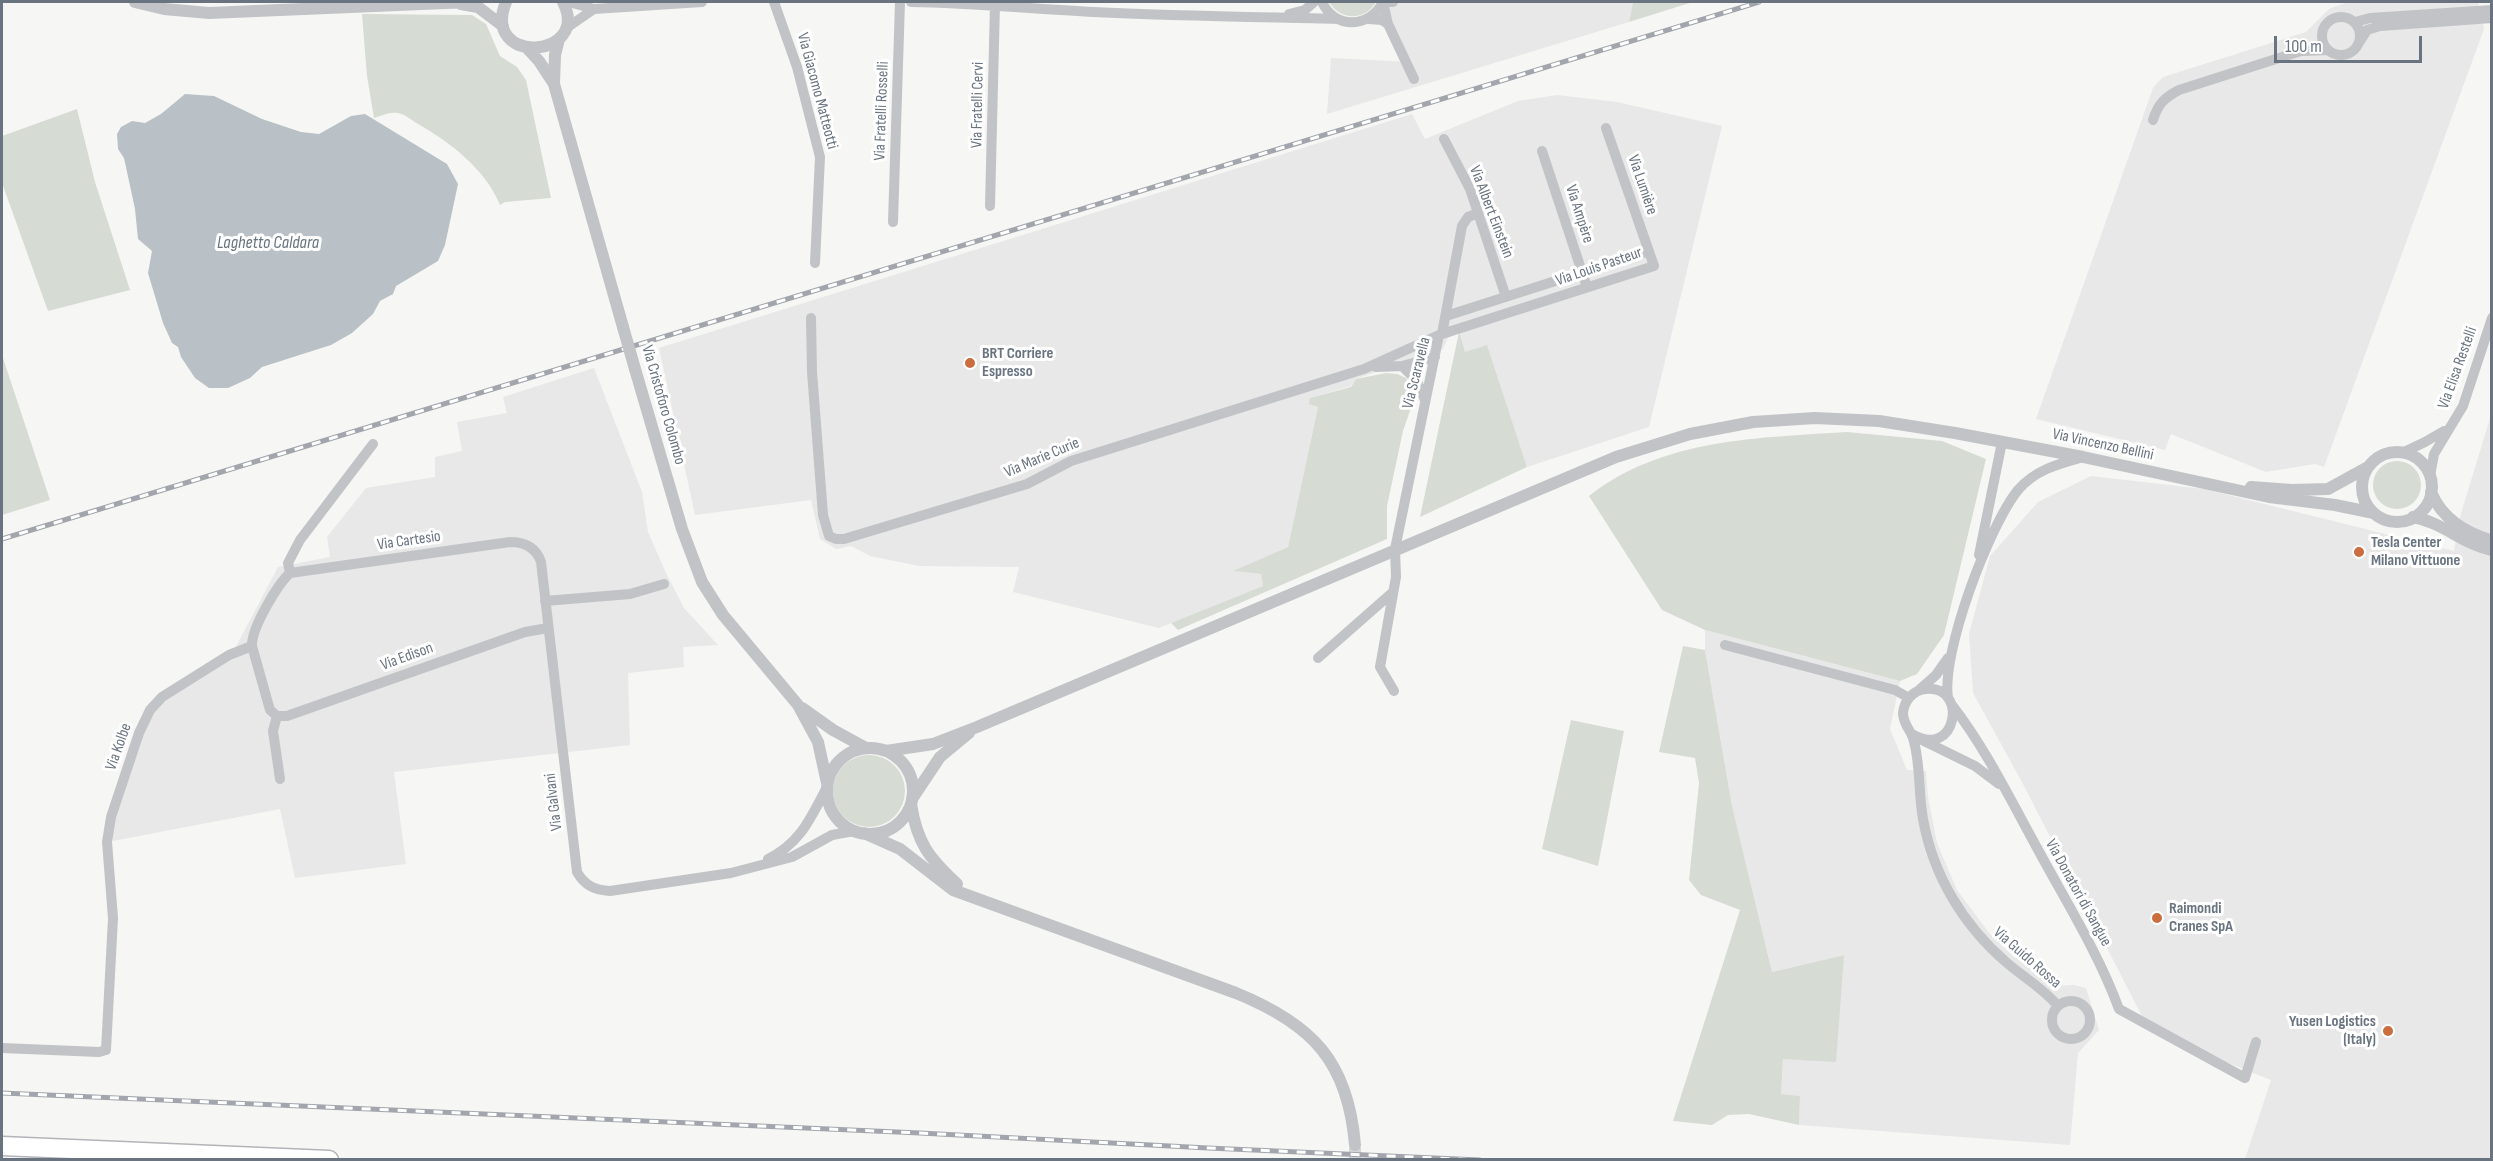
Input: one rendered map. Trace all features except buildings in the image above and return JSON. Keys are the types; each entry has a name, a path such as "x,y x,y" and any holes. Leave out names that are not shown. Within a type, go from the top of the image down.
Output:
{"highway":[{"path":"2,1146 329,1160"}],"street":[{"path":"135,2 164,9 209,13 469,2"},
{"path":"503,26 502,17 506,2"},
{"name":"Via Cristoforo Colombo","path":"554,84 555,55 567,18 563,2"},
{"path":"569,2 594,9 702,2"},
{"name":"Via Giacomo Matteotti","path":"774,2 797,67 820,157 815,263"},
{"name":"Via Fratelli Rosselli","path":"893,222 900,2"},
{"path":"911,2 990,3 1092,12 1228,18 1338,19 1350,23 1369,19 1382,20 1388,24"},
{"path":"1268,17 1296,13 1305,10 1314,2"},
{"path":"1322,2 1327,10 1338,19"},
{"path":"1369,19 1387,2"},
{"path":"1387,2 1388,24 1414,79"},
{"name":"Via Cristoforo Colombo","path":"454,3 478,7 503,26 508,36 517,44 527,48 539,61 554,84 682,529 702,582 723,615 798,705 818,742 827,785"},
{"name":"Via Fratelli Cervi","path":"990,3 990,206"},
{"path":"527,48 544,48 594,9"},
{"path":"2355,22 2370,18 2492,10"},
{"path":"2301,51 2328,22 2338,17 2349,18 2355,22 2360,31 2360,41"},
{"path":"2153,120 2165,97 2179,90 2301,51 2328,50 2346,54 2357,47 2367,30 2380,26 2492,18"},
{"path":"2322,31 2324,44 2328,50"},
{"name":"Via Lumière","path":"1606,128 1649,251"},
{"name":"Via Albert Einstein","path":"1444,139 1470,189 1507,314"},
{"name":"Via Ampère","path":"1542,151 1587,287"},
{"name":"Via Scaravella","path":"1394,692 1380,667 1396,577 1395,549 1425,401 1446,316 1462,226 1468,217 1478,213"},
{"name":"Via Louis Pasteur","path":"1441,335 1654,266 1649,251 1446,316"},
{"name":"Via Marie Curie","path":"811,318 819,491 829,536 836,539 844,539 1027,484 1071,460 1364,369 1441,335"},
{"name":"Via Elisa Restelli","path":"2430,476 2434,454 2463,406 2492,318"},
{"path":"1364,369 1402,366 1435,357"},
{"path":"1402,366 1417,381 1425,401"},
{"name":"Via Vincenzo Bellini","path":"977,727 1616,457 1664,441 1722,427 1784,419 1852,420 1913,425 2083,457 2269,497 2334,505 2374,513 2390,521 2413,517 2435,523 2472,544 2492,550"},
{"name":"Via Elisa Restelli","path":"2402,453 2426,442 2449,427"},
{"path":"1976,573 2002,442"},
{"path":"280,779 273,731 277,716 270,710 252,646 255,630 283,580 290,573 288,563 300,540 373,444"},
{"path":"2402,453 2420,461 2430,476 2431,492 2438,507 2451,521 2466,531 2492,541"},
{"name":"Via Vincenzo Bellini","path":"2197,482 2292,490 2328,489 2382,456 2402,453"},
{"path":"1919,763 1933,742 1949,729 1954,714 1947,680 1953,647 1976,573 1997,524 2018,491 2049,466 2083,457"},
{"path":"2369,466 2362,487 2366,502 2374,513"},
{"path":"2413,517 2424,508 2431,492"},
{"name":"Via Cartesio","path":"290,573 510,542 518,542 531,548"},
{"name":"Via Galvani","path":"531,548 539,556 540,562 577,872 585,884 598,890 610,891 682,882 792,857 832,835 859,832"},
{"path":"545,601 630,594 664,584"},
{"path":"1318,658 1393,592"},
{"name":"Via Edison","path":"277,716 286,716 525,632 548,628"},
{"path":"1725,645 1913,695 1934,689 1950,702"},
{"name":"Via Kolbe","path":"2,1048 99,1052 106,1050 113,918 107,842 111,817 139,733 150,710 162,697 229,655 252,646"},
{"path":"1953,647 1941,668 1913,695 1903,711 1903,719 1915,736 1933,742 1944,752 1984,772 2007,794"},
{"name":"Via Donatori di Sangue","path":"1950,702 1977,740 2007,794 2093,951 2119,1009 2245,1078 2256,1042"},
{"name":"Via Cristoforo Colombo","path":"798,705 833,730 866,748"},
{"path":"977,727 933,744 886,751 866,748 852,751 832,770 827,785 828,801 833,814 843,824 900,849 953,890 1236,993 1267,1005 1290,1019 1308,1034 1334,1067 1350,1105 1355,1145"},
{"path":"859,832 879,833 892,827 903,817 940,757 977,727"},
{"name":"Via Guido Rossa","path":"1915,736 1925,831 1931,852 1951,896 1965,920 1997,954 2042,989 2058,1006"},
{"path":"886,751 908,770 912,784 911,802 921,844 939,868 965,894"},
{"path":"1919,763 1930,752 1944,752"},
{"name":"Via Galvani","path":"752,867 775,855 795,840 809,824 827,785"}],"shaded area":[{"path":"1329,2 1376,2 1366,13 1353,16 1340,13"},
{"path":"1388,2 1633,2 1629,22 1327,114 1331,58 1410,62 1392,23"},
{"path":"1633,2 1693,2 1629,22"},
{"path":"2348,2 2478,2 2484,29 2324,467 2315,464 2266,472 2171,434 2165,450 2036,419 2153,88 2163,77 2306,32 2329,9"},
{"path":"362,14 472,15 486,24 500,56 517,67 526,80 551,198 505,202 500,205 486,180 466,158 442,139 400,114 391,113 374,118 367,76"},
{"path":"1557,95 1617,102 1722,126 1649,427 1527,467 1487,346 1465,353 1458,333 1448,338 1443,349 1356,379 1351,386 1310,398 1318,407 1288,547 1234,571 1261,574 1263,586 1159,628 1013,592 1019,567 919,566 870,556 851,546 836,549 820,539 811,500 695,515 659,348 1412,114 1425,139 1518,101"},
{"path":"77,109 95,182 130,290 48,311 2,183 2,136"},
{"path":"1459,332 1465,352 1487,345 1527,467 1420,517"},
{"path":"2,355 50,500 2,515"},
{"path":"594,368 642,492 648,532 666,573 684,608 718,645 683,647 684,667 628,673 630,745 394,772 406,864 295,878 280,809 113,841 111,832 138,744 159,703 230,658 278,567 330,557 327,537 366,488 435,477 435,457 462,451 457,422 507,413 503,397"},
{"path":"1386,373 1406,378 1413,392 1413,402 1403,431 1387,506 1387,539 1178,630 1171,623 1263,586 1261,574 1233,571 1288,547 1318,407 1309,404 1310,398 1351,387 1356,379"},
{"path":"2491,415 2491,1159 2245,1159 2271,1080 2150,1032 2023,784 1973,693 1969,634 1990,556 2038,502 2091,476 2204,489 2454,551 2459,520"},
{"path":"1847,432 1942,441 1986,459 1944,635 1917,674 1900,681 1705,630 1662,610 1589,496 1618,477 1648,462 1680,452 1746,440"},
{"path":"2397,461 2414,468 2421,485 2414,502 2397,509 2380,502 2373,485 2380,468"},
{"path":"1705,630 1900,681 1890,729 1907,770 1926,771 1928,797 1937,843 1957,890 1990,934 2012,955 2055,986 2074,985 2086,988 2099,1030 2078,1053 2070,1145 1799,1125 1800,1096 1781,1095 1783,1059 1843,955 1772,972 1732,806 1705,650"},
{"path":"1683,646 1705,650 1732,806 1772,972 1844,955 1836,1062 1783,1059 1781,1094 1800,1096 1799,1125 1749,1114 1728,1115 1712,1125 1673,1121 1740,910 1701,895 1689,880 1699,783 1695,758 1659,752"},
{"path":"1571,720 1624,731 1598,866 1542,849"},
{"path":"876,755 895,765 903,777 905,791 903,805 895,817 883,825 862,827 843,817 835,805 833,784 843,765 855,757"}],"water":[{"name":"Laghetto Caldara","path":"185,94 214,96 262,119 301,132 319,134 351,116 365,114 447,164 458,184 445,245 438,261 396,286 393,294 380,301 373,314 352,333 331,345 262,367 250,378 228,388 209,388 195,378 181,357 178,347 172,343 163,323 148,273 152,251 138,239 135,209 124,158 118,149 117,134 121,127 132,121 145,123 161,114"}],"tunnel":[{"path":"1355,1145 1355,1160"}],"railway":[{"path":"2,539 1759,2"},
{"path":"2,1093 1480,1160"}],"place":[{"name":"BRT Corriere Espresso","path":"970,363"},
{"name":"Tesla Center Milano Vittuone","path":"2359,552"},
{"name":"Raimondi Cranes SpA","path":"2157,918"},
{"name":"Yusen Logistics (Italy)","path":"2388,1031"}]}
